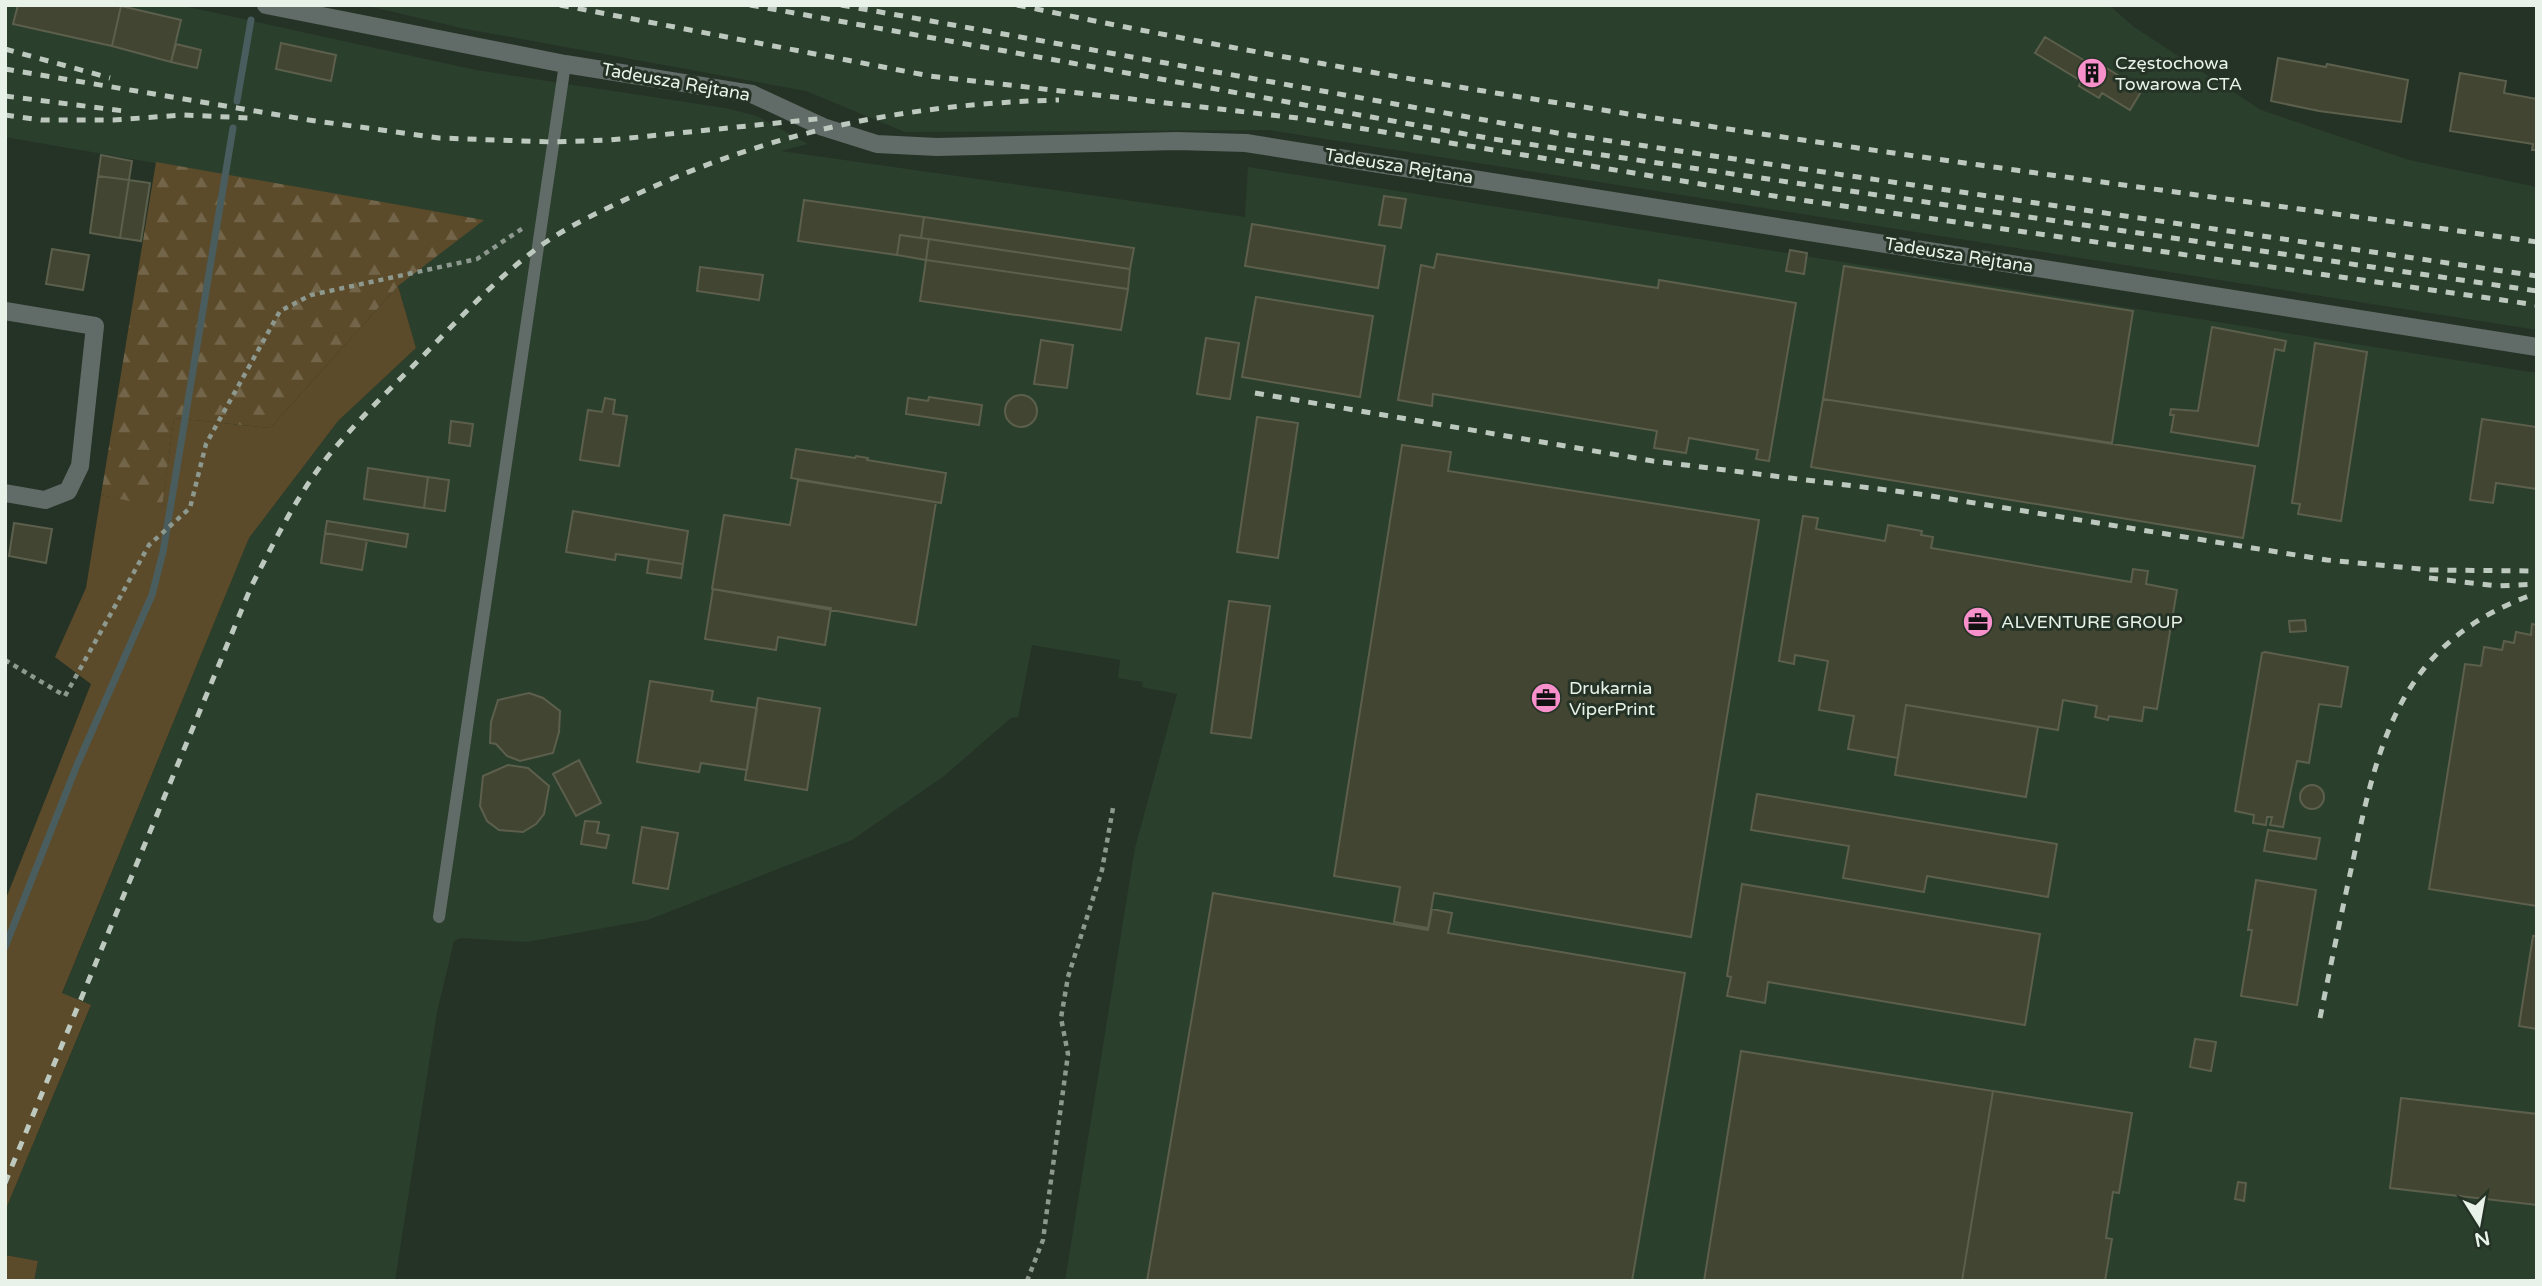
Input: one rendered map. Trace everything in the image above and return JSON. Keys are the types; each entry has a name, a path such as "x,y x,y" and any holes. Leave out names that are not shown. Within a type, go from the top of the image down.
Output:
{"street":[{"name":"Tadeusza Rejtana","path":"266,5 565,64 752,94 823,127 877,144 937,147 1177,141 1245,143 2537,347"},
{"path":"5,311 95,326 80,466 68,491 45,500 5,494"}],"lane":[{"path":"439,917 565,64"}],"path":[{"path":"5,660 65,696 149,545 190,509 205,444 280,311 311,295 477,259 541,216"},
{"path":"1027,1281 1043,1240 1067,1068 1068,1054 1061,1018 1068,976 1102,870 1114,808"}],"shaded area":[{"path":"5,5 179,5 476,70 725,108 757,116 808,144 781,151 1245,217 1248,167 2537,373 2537,1281 1065,1281 1135,848 1177,694 1142,687 1143,682 1118,678 1120,660 1032,645 1018,717 1011,718 944,776 852,840 648,920 527,942 460,938 454,941 437,1012 395,1281 34,1281 38,1261 5,1255 5,1211 91,1006 62,994 249,538 338,421 416,348 398,286 483,220 5,137"},
{"path":"364,5 2109,5 2134,27 2261,110 2409,160 2537,187 2537,330 1269,130 905,132 806,91 461,28"}],"green space":[{"path":"156,162 484,220 398,286 270,428 174,418 162,508 101,495"},
{"path":"398,286 416,348 338,421 249,538 62,993 91,1005 5,1211 5,901 91,684 55,657 86,588 101,495 162,507 174,418 270,428"},
{"path":"5,1255 38,1261 34,1281 5,1281"}],"building":[{"path":"18,5 121,6 112,46 13,24"},
{"path":"121,6 181,20 171,62 112,46"},
{"name":"Częstochowa Towarowa CTA","path":"2045,37 2092,65 2095,61 2142,90 2130,110 2102,93 2099,98 2079,86 2081,81 2035,53"},
{"path":"281,43 336,55 331,81 276,69"},
{"path":"176,44 201,50 197,68 171,62"},
{"path":"2278,58 2326,67 2327,64 2408,80 2401,122 2319,111 2271,101"},
{"path":"2460,73 2506,81 2504,93 2537,99 2537,150 2532,150 2533,144 2450,131"},
{"path":"101,155 132,161 129,180 98,176"},
{"path":"98,176 129,180 120,238 90,233"},
{"path":"129,180 150,183 141,241 120,238"},
{"path":"1384,196 1406,199 1401,228 1379,225"},
{"path":"804,200 924,217 921,238 900,235 897,255 798,241"},
{"path":"924,217 1134,248 1130,269 921,238"},
{"path":"1252,224 1385,246 1378,288 1245,266"},
{"path":"900,235 929,239 926,260 897,255"},
{"path":"929,239 1130,269 1128,289 926,260"},
{"path":"52,249 89,255 83,290 46,284"},
{"path":"1790,250 1807,253 1804,274 1786,271"},
{"path":"1437,254 1658,288 1659,280 1796,303 1769,461 1756,459 1758,450 1689,438 1686,453 1654,448 1657,431 1433,394 1432,406 1398,400 1421,265 1434,268"},
{"path":"926,260 1128,289 1121,330 920,301"},
{"path":"1844,266 2133,311 2112,443 1823,399"},
{"path":"700,267 763,275 759,300 697,291"},
{"path":"1256,297 1373,316 1360,397 1242,377"},
{"path":"2212,327 2286,341 2284,351 2275,349 2258,446 2171,432 2174,415 2170,415 2171,409 2198,411"},
{"path":"1206,338 1239,343 1230,399 1197,394"},
{"path":"1041,340 1073,345 1067,388 1034,384"},
{"path":"2315,343 2367,352 2341,521 2298,514 2300,504 2292,503"},
{"path":"1021,395 1032,400 1037,411 1032,422 1021,427 1010,422 1005,411 1010,400"},
{"path":"929,397 982,405 979,425 906,414 908,398 928,401"},
{"path":"605,398 615,400 613,414 627,416 619,466 580,460 588,410 602,412"},
{"path":"1823,399 2255,466 2243,538 1811,467"},
{"path":"1257,417 1298,423 1278,558 1237,552"},
{"path":"2482,419 2537,427 2537,489 2496,483 2493,503 2470,500"},
{"path":"451,421 473,424 470,446 449,443"},
{"name":"Drukarnia ViperPrint","path":"1402,445 1451,452 1448,471 1759,520 1691,937 1434,893 1428,928 1394,922 1400,887 1334,876"},
{"path":"796,449 855,458 856,456 946,473 941,503 791,478"},
{"path":"368,468 428,477 424,508 364,499"},
{"path":"428,477 449,480 445,511 424,508"},
{"path":"798,480 936,502 916,625 712,589 724,515 790,525"},
{"path":"573,511 688,531 683,564 616,554 615,560 566,552"},
{"name":"ALVENTURE GROUP","path":"1803,516 1818,518 1816,529 1885,541 1888,525 1922,531 1921,535 1933,537 1931,548 2131,582 2133,569 2148,571 2146,584 2177,590 2157,709 2144,707 2142,721 2109,716 2108,720 2095,717 2097,706 2063,700 2058,730 1906,705 1898,758 1848,749 1854,716 1819,710 1828,661 1795,655 1794,664 1779,661"},
{"path":"327,521 408,534 406,547 325,533"},
{"path":"14,523 52,529 46,563 9,556"},
{"path":"325,533 367,540 362,570 321,563"},
{"path":"649,559 683,564 681,578 647,573"},
{"path":"713,589 831,608 825,645 778,637 776,650 705,639"},
{"path":"1229,601 1270,606 1251,738 1211,733"},
{"path":"2305,620 2306,631 2290,632 2289,621"},
{"path":"2532,624 2537,625 2537,906 2429,889 2465,664 2481,666 2484,647 2502,650 2504,641 2514,643 2516,632 2531,635"},
{"path":"2262,653 2348,667 2341,707 2319,704 2309,763 2297,761 2283,827 2270,825 2272,817 2267,817 2266,825 2253,823 2254,815 2235,811"},
{"path":"650,681 713,691 711,701 757,708 747,770 701,763 699,772 637,762"},
{"path":"529,693 543,698 560,711 559,732 553,753 520,761 507,756 496,744 490,743 491,722 498,700"},
{"path":"758,698 820,708 807,790 745,780"},
{"path":"1906,705 2038,727 2026,797 1895,775"},
{"path":"579,760 601,803 576,816 553,774"},
{"path":"508,765 528,768 549,786 544,814 536,824 523,832 499,830 487,821 480,806 483,776"},
{"path":"2307,785 2317,785 2324,792 2324,802 2317,809 2307,809 2300,802 2300,792"},
{"path":"1757,794 2057,844 2048,897 1927,876 1924,892 1843,878 1849,846 1751,830"},
{"path":"585,821 599,822 597,833 609,835 606,848 581,844"},
{"path":"642,827 678,833 668,889 633,883"},
{"path":"2268,830 2320,838 2316,859 2264,851"},
{"path":"2256,880 2316,890 2297,1005 2241,996 2252,930 2248,930"},
{"path":"1742,884 2040,934 2025,1025 1768,982 1765,1003 1727,996 1731,977 1727,976"},
{"path":"1213,893 1428,930 1432,909 1452,913 1448,933 1685,973 1632,1281 1147,1281"},
{"path":"2533,936 2537,936 2537,1029 2519,1026"},
{"path":"2195,1039 2216,1042 2211,1071 2190,1067"},
{"path":"1741,1051 1993,1091 1962,1281 1704,1281"},
{"path":"1993,1091 2132,1113 2119,1193 2113,1192 2106,1238 2112,1239 2105,1281 1962,1281"},
{"path":"2401,1098 2537,1114 2537,1205 2390,1188"},
{"path":"2238,1182 2246,1183 2244,1201 2235,1199"}],"waterway":[{"path":"237,101 251,20"},
{"path":"5,947 77,765 152,595 163,552 233,128"}],"railway":[{"path":"560,5 930,76 1298,118 1780,197 2537,305"},
{"path":"750,5 1493,139 2537,291"},
{"path":"841,5 1563,134 2537,276"},
{"path":"1017,5 1395,76 1585,107 2537,242"},
{"path":"5,49 110,78"},
{"path":"5,69 309,120 439,138 552,142 610,140 826,118"},
{"path":"5,96 124,111"},
{"path":"5,1183 251,587 307,486 329,455 373,406 516,265 567,229 633,196 737,154 841,125 947,108 1059,100"},
{"path":"5,115 41,120 113,120 184,115 249,118"},
{"path":"1255,393 1653,461 1919,494 2327,560 2431,570 2537,571"},
{"path":"2429,578 2498,586 2537,584"},
{"path":"2320,1018 2375,769 2389,730 2406,695 2428,664 2456,636 2492,612 2537,593"}],"place":[{"name":"Częstochowa Towarowa CTA","path":"2092,73"},
{"name":"ALVENTURE GROUP","path":"1978,622"},
{"name":"Drukarnia ViperPrint","path":"1546,698"}]}
